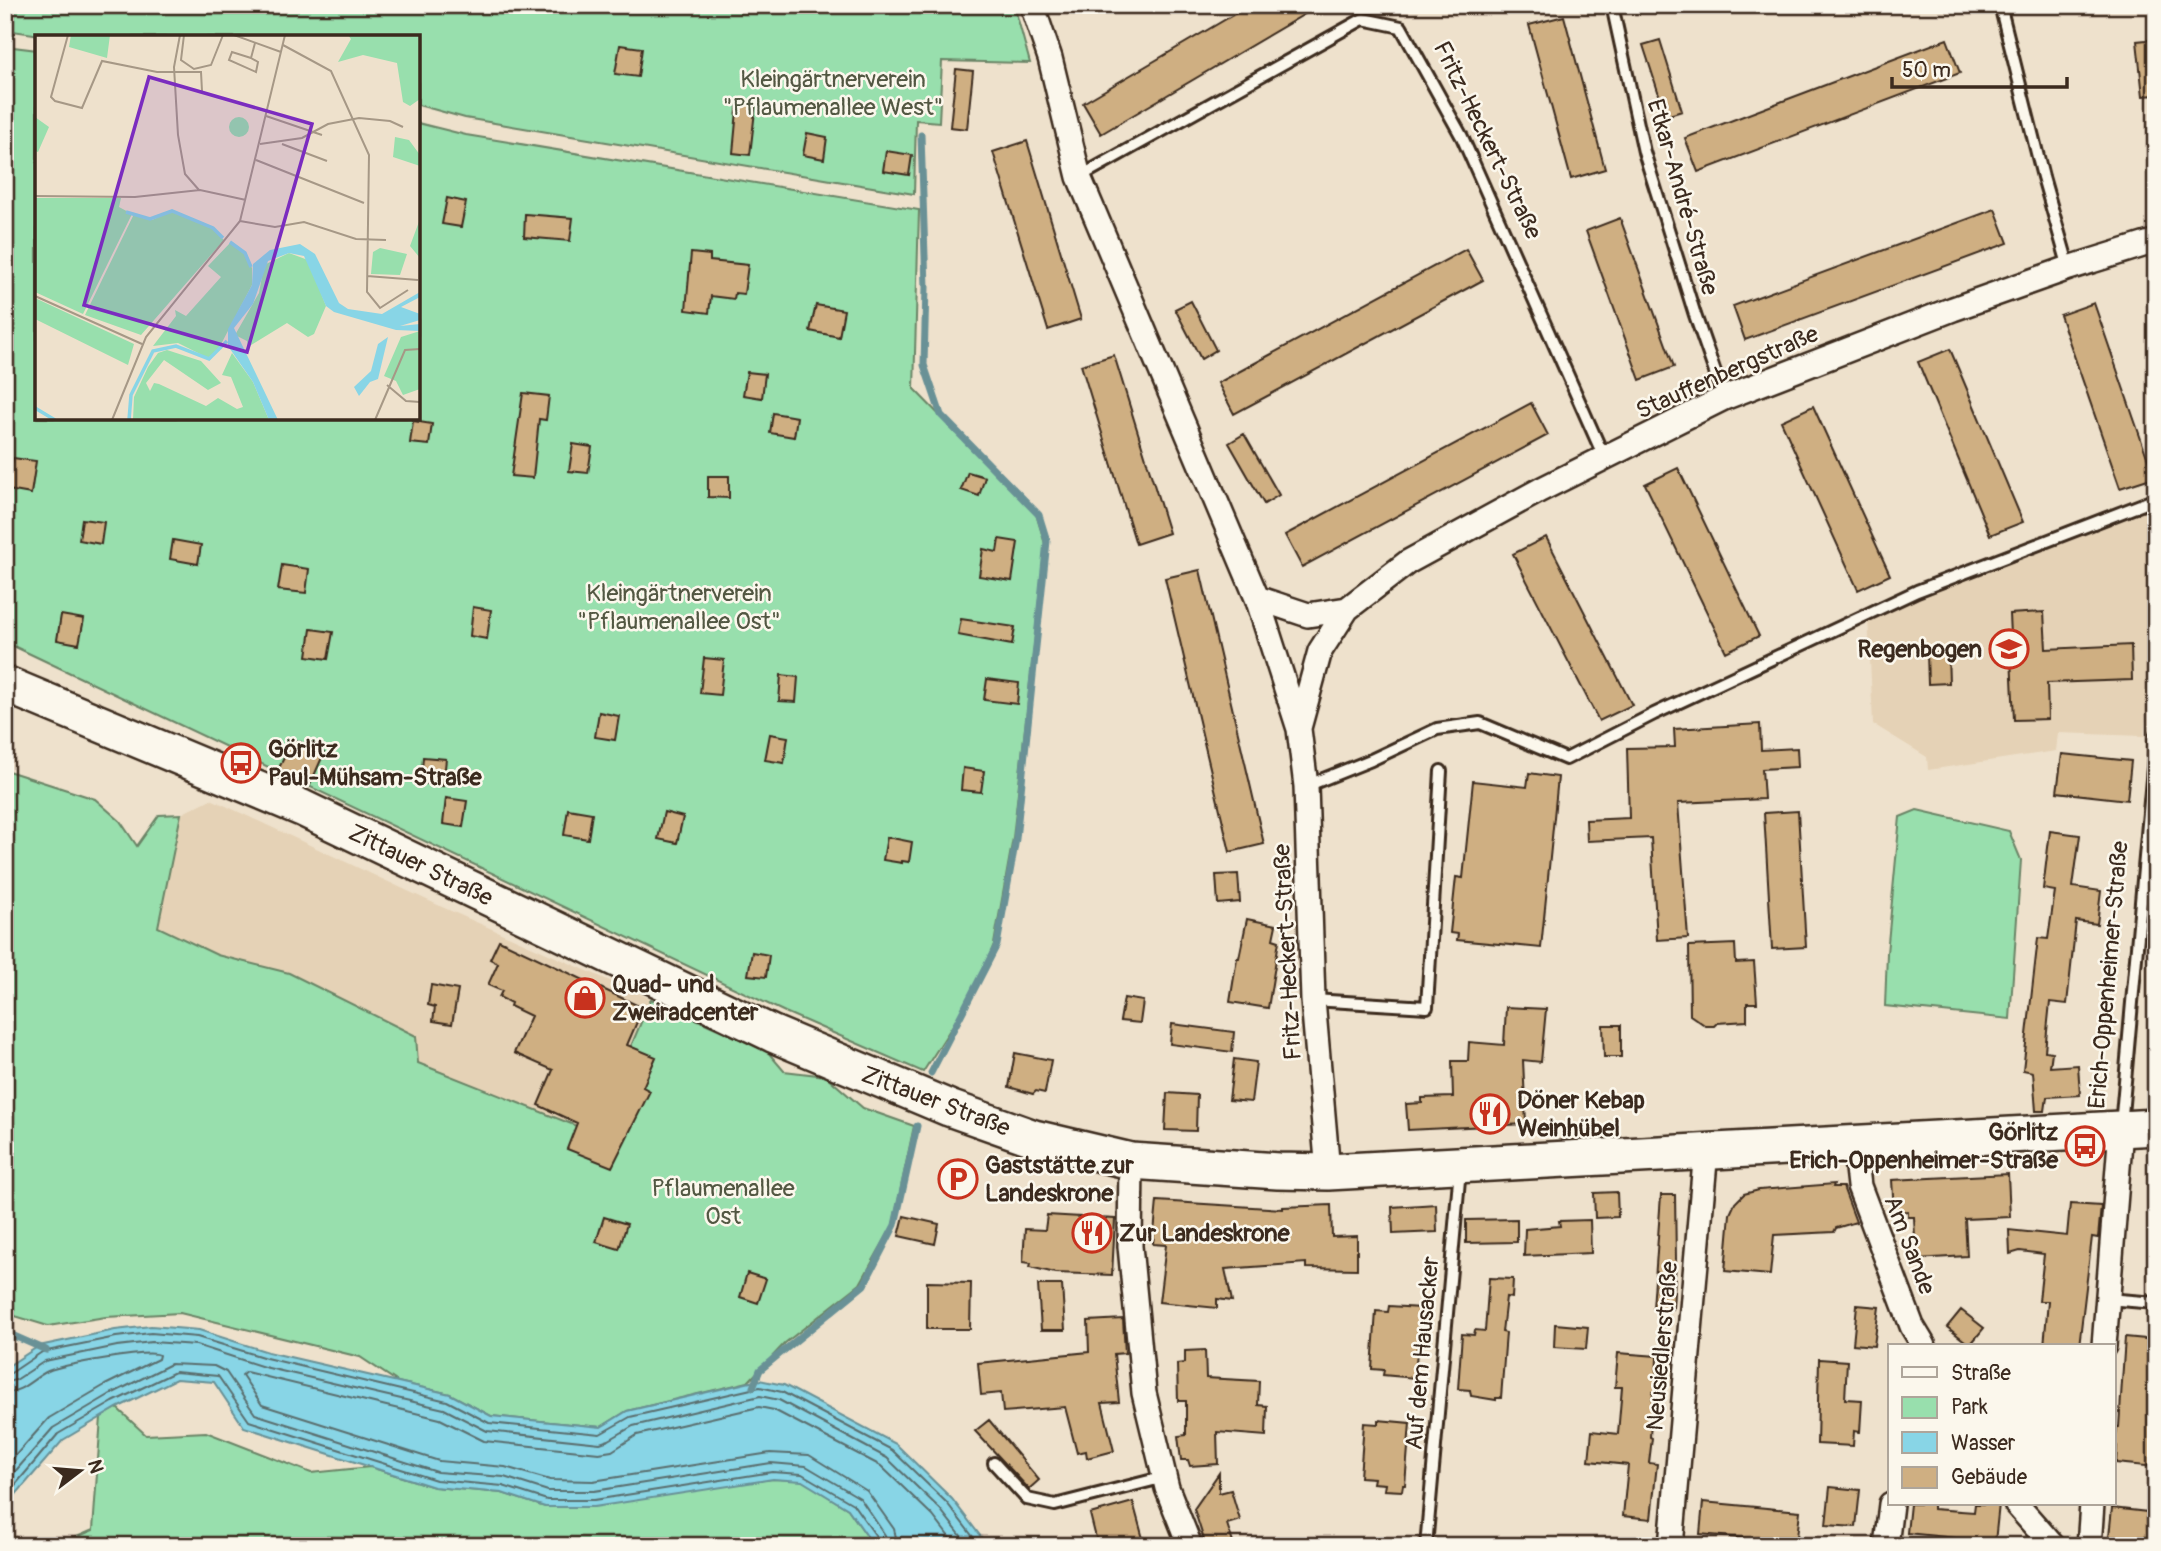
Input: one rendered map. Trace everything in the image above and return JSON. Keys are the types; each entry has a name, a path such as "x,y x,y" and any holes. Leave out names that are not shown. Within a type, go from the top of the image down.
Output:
{"main road":[{"name":"Zittauer Straße","path":"5,684 302,808 773,1034 929,1100 1034,1138 1131,1161 1328,1172 2156,1127"}],"street":[{"name":"Fritz-Heckert-Straße","path":"1032,5 1050,58 1079,177 1257,598 1299,729 1306,786 1313,1000 1328,1172"},
{"name":"Stauffenbergstraße","path":"1347,609 1408,562 1604,457 1724,398 1952,309 2156,241"},
{"path":"1257,598 1308,615 1347,609"},
{"name":"Fritz-Heckert-Straße","path":"1299,729 1320,651 1347,609"},
{"name":"Erich-Oppenheimer-Straße","path":"2104,1344 2121,1129"},
{"name":"Am Sande","path":"1854,1142 1859,1186 1911,1336"},
{"name":"Neusiedlerstraße","path":"1671,1546 1706,1150"},
{"path":"1131,1161 1130,1245 1144,1393 1164,1477 1190,1546"},
{"path":"1886,1546 1891,1506"},
{"path":"2018,1506 2053,1546"},
{"path":"2089,1546 2092,1506"}],"lane":[{"name":"Etkar-André-Straße","path":"1612,5 1644,152 1724,398"},
{"path":"2000,5 2069,268"},
{"name":"Fritz-Heckert-Straße","path":"1079,177 1363,19 1401,27 1462,137 1604,457"},
{"path":"1306,786 1437,729 1480,723 1566,759 1654,713 1917,591 2156,499"},
{"name":"Erich-Oppenheimer-Straße","path":"2121,1129 2156,734"},
{"path":"1313,1000 1427,1007 1441,771"},
{"name":"Auf dem Hausacker","path":"1426,1546 1460,1164"},
{"path":"2107,1299 2156,1303"},
{"path":"994,1463 1027,1499 1055,1505 1164,1477"}],"shaded area":[{"name":"Regenbogen","path":"2153,504 2146,610 2149,683 2144,736 2058,733 2056,751 1928,770 1927,757 1873,724 1868,616"},
{"path":"211,799 442,907 651,999 595,1133 418,1063 289,973 217,955 157,927 181,814"}],"green space":[{"name":"Kleingärtnerverein \"Pflaumenallee West\"","path":"5,5 1014,5 1030,63 942,61 939,122 916,120 914,194 465,118 420,106 420,35 41,35 5,30"},
{"name":"Kleingärtnerverein \"Pflaumenallee Ost\"","path":"5,46 35,50 35,420 420,420 420,124 466,135 919,210 914,389 1036,514 1045,544 1013,838 994,944 976,989 923,1072 785,1012 5,642"},
{"name":"Pflaumenallee Ost","path":"5,770 95,799 120,821 137,846 159,815 181,814 158,927 217,955 289,973 416,1036 418,1063 594,1133 651,999 767,1051 784,1071 826,1076 863,1108 914,1126 893,1225 860,1284 785,1343 748,1382 627,1411 601,1427 491,1416 450,1394 398,1382 360,1357 180,1313 106,1317 48,1326 5,1313"},
{"path":"1917,810 2009,831 2021,860 2010,1019 1885,1006 1887,953 1900,817"},
{"path":"117,1408 146,1435 206,1432 311,1473 370,1467 434,1487 502,1493 545,1507 773,1479 802,1480 848,1509 874,1546 56,1546 93,1530 101,1417"}],"water":[{"path":"151,1326 199,1330 268,1352 450,1394 491,1416 601,1427 627,1411 759,1380 784,1385 896,1444 952,1499 988,1546 874,1546 848,1509 802,1481 773,1479 594,1507 545,1507 502,1493 434,1487 244,1427 214,1382 176,1379 117,1408 63,1440 5,1507 5,1368 39,1346 115,1330"}],"building":[{"path":"1250,5 1320,5 1101,134 1083,103"},
{"path":"1564,16 1605,169 1571,179 1529,25"},
{"path":"1947,39 1960,73 1698,172 1685,138"},
{"path":"2156,39 2156,95 2143,96 2137,41"},
{"path":"1660,40 1682,111 1666,116 1643,45"},
{"path":"620,45 642,48 638,77 615,74"},
{"path":"956,69 973,71 967,129 950,127"},
{"path":"738,100 756,102 750,155 733,153"},
{"path":"807,133 827,137 824,159 803,155"},
{"path":"1027,141 1081,319 1048,330 993,152"},
{"path":"886,151 912,155 909,175 883,171"},
{"path":"447,198 466,202 461,227 442,224"},
{"path":"1995,209 2008,243 1745,340 1733,306"},
{"path":"525,214 573,218 570,241 524,237"},
{"path":"1620,218 1674,367 1640,380 1586,231"},
{"path":"1466,249 1483,280 1234,414 1218,383"},
{"path":"691,253 710,255 710,261 748,265 744,294 735,293 734,299 711,296 709,313 686,310"},
{"path":"1191,301 1216,350 1201,359 1175,309"},
{"path":"2094,303 2154,477 2120,488 2060,315"},
{"path":"816,305 844,310 839,337 810,331"},
{"path":"1950,349 2023,522 1990,535 1918,362"},
{"path":"1114,355 1169,533 1136,544 1081,365"},
{"path":"747,372 765,374 762,398 743,395"},
{"path":"523,393 549,396 546,420 539,419 533,478 511,476"},
{"path":"1531,403 1548,435 1302,567 1285,535"},
{"path":"1813,406 1890,575 1858,590 1781,421"},
{"path":"773,413 797,417 794,437 770,433"},
{"path":"413,421 432,424 429,445 410,443"},
{"path":"1244,434 1279,495 1264,504 1229,443"},
{"path":"573,444 592,447 588,473 569,471"},
{"path":"13,458 36,461 31,494 8,490"},
{"path":"1678,468 1759,636 1726,652 1645,484"},
{"path":"968,472 985,477 979,496 961,490"},
{"path":"708,476 729,476 729,498 708,497"},
{"path":"82,519 104,522 101,544 79,540"},
{"path":"1546,537 1632,705 1599,721 1513,554"},
{"path":"999,539 1018,542 1012,581 979,576 983,549 997,552"},
{"path":"173,540 201,545 198,564 170,559"},
{"path":"282,565 309,569 306,593 278,590"},
{"path":"1200,570 1264,844 1230,852 1165,578"},
{"path":"473,607 491,610 487,639 470,636"},
{"path":"2044,612 2046,649 2131,645 2132,680 2047,683 2048,719 2014,720 2009,614"},
{"path":"61,615 84,619 79,644 57,640"},
{"path":"961,619 1015,627 1012,645 958,635"},
{"path":"311,629 333,632 328,659 307,656"},
{"path":"1927,653 1948,653 1949,683 1928,684"},
{"path":"704,658 724,660 720,695 700,693"},
{"path":"781,675 798,677 796,702 779,701"},
{"path":"987,679 1019,683 1017,704 984,700"},
{"path":"599,712 619,716 615,740 595,737"},
{"path":"1760,724 1761,750 1797,748 1798,767 1762,769 1764,799 1678,803 1688,938 1657,940 1651,838 1587,841 1586,820 1629,818 1627,748 1675,747 1674,729"},
{"path":"770,734 788,737 784,763 765,760"},
{"path":"293,739 324,753 310,785 278,770"},
{"path":"2062,754 2131,761 2127,800 2057,792"},
{"path":"423,757 446,759 443,786 421,783"},
{"path":"963,768 984,771 981,792 961,790"},
{"path":"1529,773 1558,777 1541,948 1457,940 1458,934 1450,933 1456,877 1463,878 1473,781 1527,787"},
{"path":"446,798 467,801 463,827 443,824"},
{"path":"568,809 592,813 588,839 564,835"},
{"path":"1798,811 1806,947 1772,949 1764,813"},
{"path":"664,812 683,817 677,843 658,839"},
{"path":"2050,831 2080,835 2073,887 2101,891 2097,924 2076,921 2067,1004 2050,1002 2045,1051 2052,1052 2050,1067 2078,1065 2080,1095 2047,1097 2045,1111 2036,1111 2033,1072 2023,1070 2038,938 2048,939 2055,891 2043,889"},
{"path":"887,837 912,842 909,862 883,860"},
{"path":"1238,874 1240,902 1218,904 1216,875"},
{"path":"1247,919 1276,925 1273,939 1279,941 1268,1008 1230,1002"},
{"path":"499,940 643,1008 627,1045 656,1057 643,1087 650,1091 612,1167 567,1149 577,1123 538,1105 553,1070 514,1053 531,1016 510,1006 511,1003 499,997 502,991 488,985 498,963 490,959"},
{"path":"1735,944 1736,963 1754,962 1757,1003 1747,1003 1747,1021 1706,1026 1690,1015 1689,946"},
{"path":"752,952 769,955 766,977 748,975"},
{"path":"431,985 458,990 452,1024 433,1021 435,1007 428,1005"},
{"path":"1124,998 1143,1001 1140,1023 1120,1021"},
{"path":"1506,1007 1546,1009 1541,1062 1523,1060 1526,1124 1408,1130 1406,1104 1422,1103 1422,1098 1453,1097 1452,1061 1468,1061 1469,1042 1504,1045"},
{"path":"1172,1024 1234,1032 1232,1052 1170,1044"},
{"path":"1603,1025 1621,1025 1621,1057 1604,1057"},
{"path":"1015,1053 1051,1060 1045,1093 1036,1091 1033,1094 1009,1087"},
{"path":"1234,1059 1256,1062 1251,1102 1229,1100"},
{"path":"1167,1093 1197,1095 1196,1131 1165,1130"},
{"path":"2008,1174 2010,1217 1965,1219 1967,1256 1916,1259 1914,1217 1908,1217 1908,1211 1894,1212 1892,1180"},
{"path":"1834,1184 1833,1187 1843,1187 1856,1222 1836,1228 1834,1232 1774,1235 1770,1275 1725,1271 1730,1214 1735,1203 1744,1194 1759,1190"},
{"path":"1617,1192 1618,1217 1595,1218 1594,1193"},
{"path":"1661,1195 1675,1195 1676,1260 1673,1309 1653,1308"},
{"path":"1157,1201 1283,1209 1331,1205 1332,1237 1357,1236 1357,1269 1306,1268 1306,1263 1225,1269 1232,1301 1217,1299 1217,1308 1159,1302 1166,1245 1153,1244"},
{"path":"1436,1204 1437,1232 1393,1234 1392,1207"},
{"path":"2070,1204 2101,1206 2098,1238 2092,1237 2079,1344 2044,1344 2048,1301 2039,1301 2044,1254 2020,1251 2010,1254 2009,1230 2067,1236"},
{"path":"1047,1215 1115,1219 1112,1275 1055,1273 1030,1267 1031,1263 1023,1262 1025,1229 1045,1230"},
{"path":"904,1216 939,1224 935,1244 899,1236"},
{"path":"604,1217 627,1224 619,1249 596,1242"},
{"path":"1517,1219 1517,1242 1466,1243 1466,1220"},
{"path":"1590,1220 1591,1253 1524,1256 1525,1229 1560,1226 1559,1221"},
{"path":"747,1273 766,1279 758,1303 740,1297"},
{"path":"1489,1278 1513,1279 1512,1298 1506,1297 1502,1332 1506,1333 1501,1398 1496,1400 1471,1396 1470,1390 1458,1389 1462,1334 1474,1335 1475,1330 1485,1331"},
{"path":"927,1282 971,1283 970,1329 927,1329"},
{"path":"1038,1285 1062,1285 1065,1330 1041,1330"},
{"path":"1857,1305 1879,1307 1874,1346 1853,1344"},
{"path":"1389,1306 1420,1308 1415,1378 1383,1375 1384,1370 1372,1369 1376,1311 1388,1312"},
{"path":"1961,1310 1984,1328 1969,1344 1947,1327"},
{"path":"1123,1319 1125,1353 1114,1354 1119,1402 1102,1403 1114,1451 1087,1458 1086,1451 1077,1453 1065,1407 1003,1412 1001,1393 981,1395 978,1363 1089,1352 1088,1321"},
{"path":"1555,1324 1588,1327 1586,1349 1554,1347"},
{"path":"2125,1337 2156,1340 2156,1467 2116,1463 2116,1436 2119,1427"},
{"path":"1205,1350 1206,1378 1259,1381 1258,1405 1267,1406 1266,1436 1217,1432 1218,1464 1190,1466 1188,1460 1181,1460 1178,1436 1186,1435 1186,1401 1178,1401 1177,1364 1185,1363 1185,1351"},
{"path":"1618,1353 1657,1356 1649,1463 1657,1464 1651,1519 1623,1516 1628,1465 1589,1461 1592,1431 1618,1434 1622,1387 1615,1387"},
{"path":"1819,1359 1847,1361 1845,1399 1862,1400 1860,1432 1854,1431 1853,1446 1817,1444"},
{"path":"989,1420 1039,1480 1029,1489 975,1431"},
{"path":"1378,1420 1410,1423 1405,1485 1402,1491 1384,1490 1385,1484 1373,1483 1374,1478 1360,1477 1364,1423 1378,1424"},
{"path":"1219,1473 1219,1493 1231,1490 1240,1520 1227,1524 1234,1546 1206,1546 1194,1509"},
{"path":"1830,1487 1860,1490 1856,1527 1826,1525"},
{"path":"1133,1502 1145,1546 1098,1546 1090,1514"},
{"path":"1703,1502 1800,1511 1796,1546 1751,1546 1752,1539 1700,1534"},
{"path":"1910,1506 1933,1506 1933,1509 1974,1512 1975,1506 1999,1506 1995,1542 1907,1533"},
{"path":"2112,1508 2156,1513 2156,1539 2139,1537 2138,1546 2108,1546"}],"waterway":[{"path":"921,135 926,287 924,365 941,415 1039,515 1047,541 1016,839 997,945 931,1073"},
{"path":"753,1387 760,1370 864,1285 895,1225 917,1126"},
{"path":"5,1332 46,1350"}],"place":[{"name":"Regenbogen","path":"2009,649"},
{"name":"Görlitz Paul-Mühsam-Straße","path":"241,763"},
{"name":"Quad- und Zweiradcenter","path":"585,998"},
{"name":"Döner Kebap Weinhübel","path":"1490,1114"},
{"name":"Görlitz Erich-Oppenheimer-Straße","path":"2085,1146"},
{"name":"Gaststätte zur Landeskrone","path":"958,1179"},
{"name":"Zur Landeskrone","path":"1092,1233"}]}
